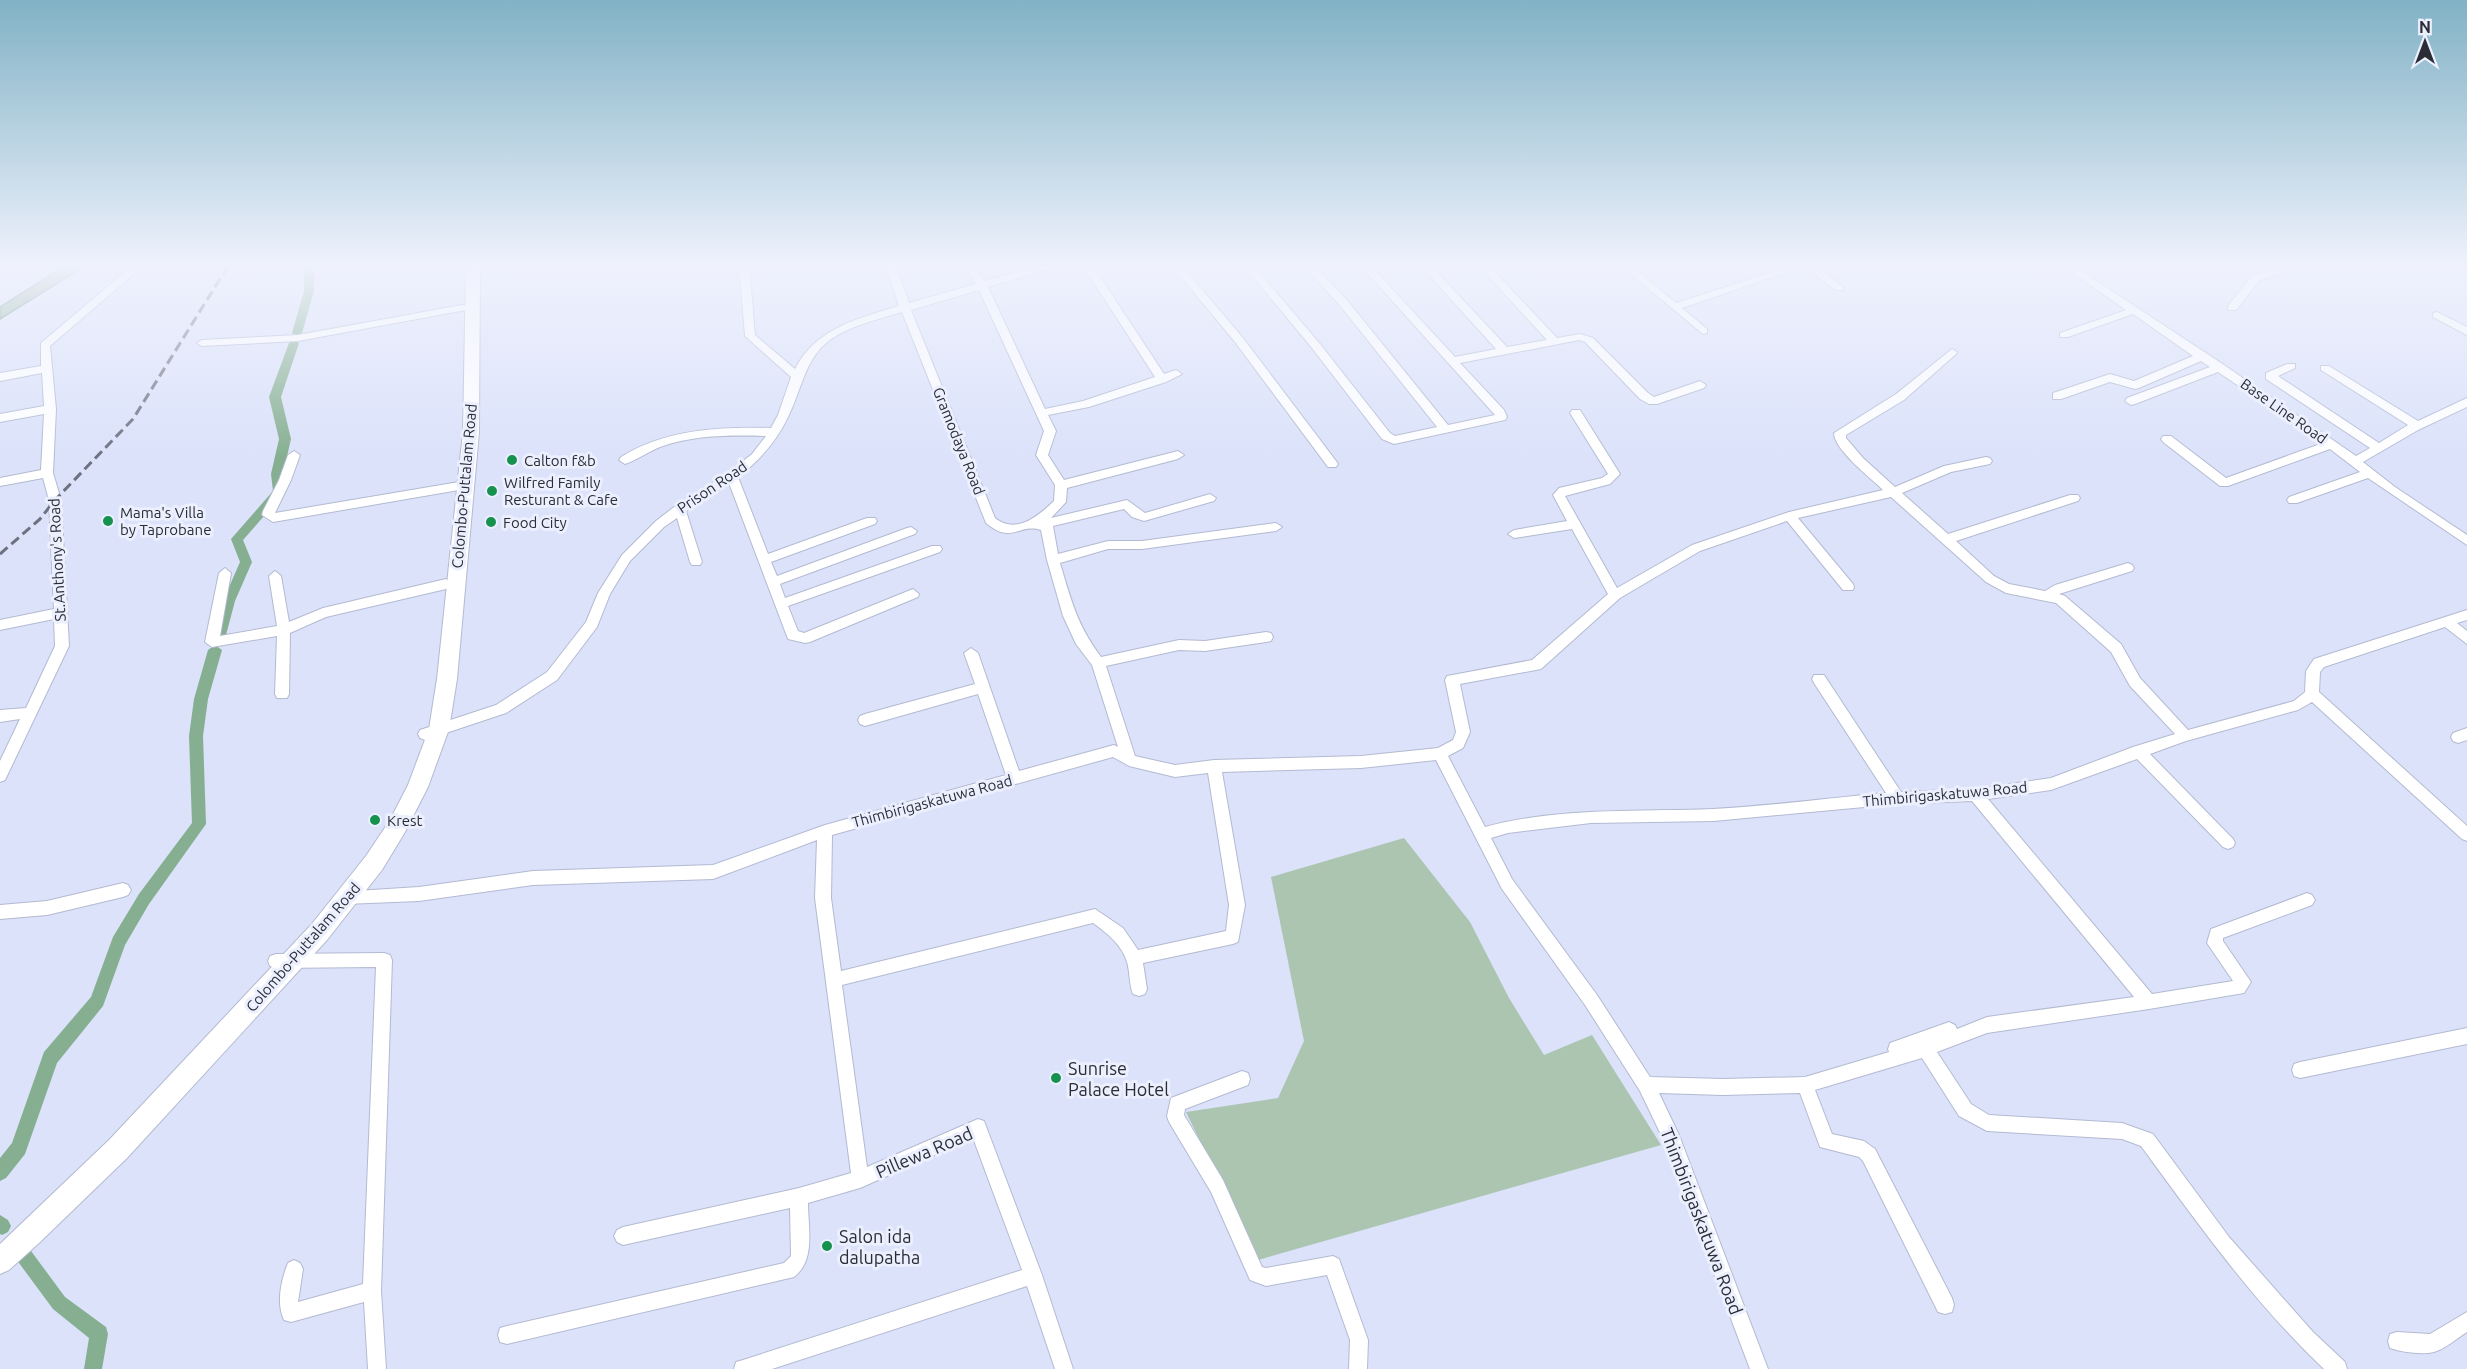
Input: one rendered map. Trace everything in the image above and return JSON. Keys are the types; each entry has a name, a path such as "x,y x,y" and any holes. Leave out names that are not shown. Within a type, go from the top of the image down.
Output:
{"highway":[{"name":"Colombo-Puttalam Road","path":"432,732 446,584 459,486 464,397 462,330"},
{"name":"Colombo-Puttalam Road","path":"0,1261 93,1174 284,962 388,842 414,798 432,732 444,701 470,443 472,395 470,330"},
{"name":"Colombo-Puttalam Road","path":"0,1244 82,1167 284,962"}],"street":[{"name":"St.Anthony's Road","path":"1,772 62,646 55,500 47,473 50,409 45,345 63,330"},
{"path":"202,344 298,338 342,330"},
{"path":"749,330 750,336 797,376"},
{"name":"Prison Road","path":"432,732 501,709 552,676 592,624 604,593 626,558 660,524 678,510 732,476 756,457 776,432 806,358 819,343 838,330"},
{"name":"Gramodaya Road","path":"914,330 990,520 998,529 1010,531 1127,504 1136,514 1144,517 1210,498"},
{"path":"1003,330 1050,431 1042,455 1061,485 1060,502 1040,524 1047,527 1053,560 1069,616 1081,640 1098,663 1130,760"},
{"path":"1130,330 1162,379"},
{"path":"1230,330 1332,464"},
{"path":"1303,330 1386,436 1394,440 1501,417 1500,413 1423,330"},
{"path":"1365,330 1444,428"},
{"path":"1485,330 1505,352"},
{"path":"1544,330 1555,342"},
{"path":"2064,335 2079,330"},
{"name":"Base Line Road","path":"2164,330 2331,444 2368,473 2467,541"},
{"path":"1451,361 1580,337 1589,340 1644,396 1653,401 1700,385"},
{"path":"1952,352 1900,398 1840,433 1840,439 1859,461 1990,579 2006,588 2060,599 2116,648 2135,682 2185,736"},
{"path":"2057,396 2109,378 2135,385 2202,356"},
{"path":"2291,366 2271,376 2379,448"},
{"path":"2131,401 2220,367"},
{"path":"2325,368 2418,426"},
{"path":"0,377 47,369"},
{"path":"1042,413 1085,404 1176,374"},
{"path":"2355,462 2418,426 2467,402"},
{"path":"0,418 50,409"},
{"path":"1576,413 1614,474 1606,481 1563,491 1559,495 1615,596"},
{"path":"625,460 651,446 673,440 742,431 776,432"},
{"path":"2167,440 2224,483 2331,444"},
{"path":"294,455 285,480 269,511 268,515 273,518 459,486"},
{"path":"1061,485 1178,455"},
{"path":"1440,754 1458,744 1463,732 1452,680 1536,665 1615,596 1696,548 1788,516 1893,492 1948,469 1986,461"},
{"path":"0,482 47,473"},
{"path":"2293,500 2368,473"},
{"path":"732,476 793,635 805,638 913,594"},
{"path":"1945,540 2074,498"},
{"path":"678,510 682,515 696,562"},
{"path":"1788,516 1848,587"},
{"path":"764,560 871,521"},
{"path":"1514,534 1576,524"},
{"path":"1053,560 1112,543 1129,542 1142,545 1276,527"},
{"path":"773,582 911,531"},
{"path":"781,604 936,549"},
{"path":"2049,596 2055,590 2128,568"},
{"path":"225,573 212,642 284,630 323,613 446,584"},
{"path":"275,576 284,630 282,694"},
{"path":"0,625 60,613"},
{"path":"2467,615 2319,663 2313,671 2312,693 2467,835"},
{"path":"2446,621 2467,639"},
{"path":"1098,663 1179,645 1205,646 1266,637"},
{"path":"971,653 1015,778"},
{"path":"1819,679 1897,798"},
{"path":"865,720 983,687"},
{"name":"Thimbirigaskatuwa Road","path":"1483,834 1508,827 1591,817 1714,815 1897,798 1976,795 2050,784 2185,736 2298,705 2312,693"},
{"path":"0,716 30,713"},
{"name":"Thimbirigaskatuwa Road","path":"342,897 419,894 533,878 713,872 825,831 1114,751 1130,760 1175,771 1214,766 1361,762 1440,754 1507,884 1591,999 1646,1085 1670,1135 1759,1369"},
{"path":"2138,751 2228,843"},
{"path":"1134,958 1233,937 1237,904 1214,766"},
{"path":"1976,795 2149,1002"},
{"name":"Pillewa Road","path":"825,831 823,898 836,980 860,1179 978,1127 1033,1275 1064,1369"},
{"path":"0,912 46,908 123,890"},
{"path":"1646,1085 1723,1087 1805,1085 1926,1049 1987,1025 2238,988 2243,982 2215,943 2216,934 2307,900"},
{"path":"836,980 1095,916 1119,933 1134,958 1139,989"},
{"path":"284,962 384,960 372,1291 376,1369"},
{"path":"2300,1070 2467,1036"},
{"path":"1926,1049 1965,1110 1986,1123 2122,1131 2146,1140 2223,1243 2306,1339 2338,1369"},
{"path":"1242,1079 1177,1104 1174,1116 1217,1186 1256,1274 1266,1277 1333,1264 1359,1340 1358,1369"},
{"path":"1805,1085 1826,1141 1864,1150 1869,1155 1945,1305"},
{"path":"623,1236 799,1197 860,1179"},
{"path":"507,1335 788,1271 797,1264 800,1256 799,1197"},
{"path":"294,1269 288,1307 291,1313 372,1291"},
{"path":"744,1369 1033,1275"},
{"path":"2397,1341 2432,1343 2467,1321"}],"shaded area":[{"path":"1404,838 1470,922 1509,998 1544,1055 1592,1035 1661,1145 1258,1260 1186,1112 1278,1098 1304,1041 1271,877"}],"waterway":[{"path":"219,635 229,601 246,562 237,539 279,492 277,474 285,439 275,397 294,343"},
{"path":"0,1172 19,1148 50,1058 97,1001 118,942 144,899 199,824 196,736 201,699 215,650"},
{"path":"25,1257 59,1303 99,1334 93,1369"}],"railway":[{"path":"0,554 40,519 55,500 133,419 188,330"}],"place":[{"name":"Calton f&b","path":"512,460"},
{"name":"Wilfred Family Resturant & Cafe","path":"492,491"},
{"name":"Mama's Villa by Taprobane","path":"108,521"},
{"name":"Food City","path":"491,522"},
{"name":"Krest","path":"375,820"},
{"name":"Sunrise Palace Hotel","path":"1056,1078"},
{"name":"Salon ida dalupatha","path":"827,1246"}]}
